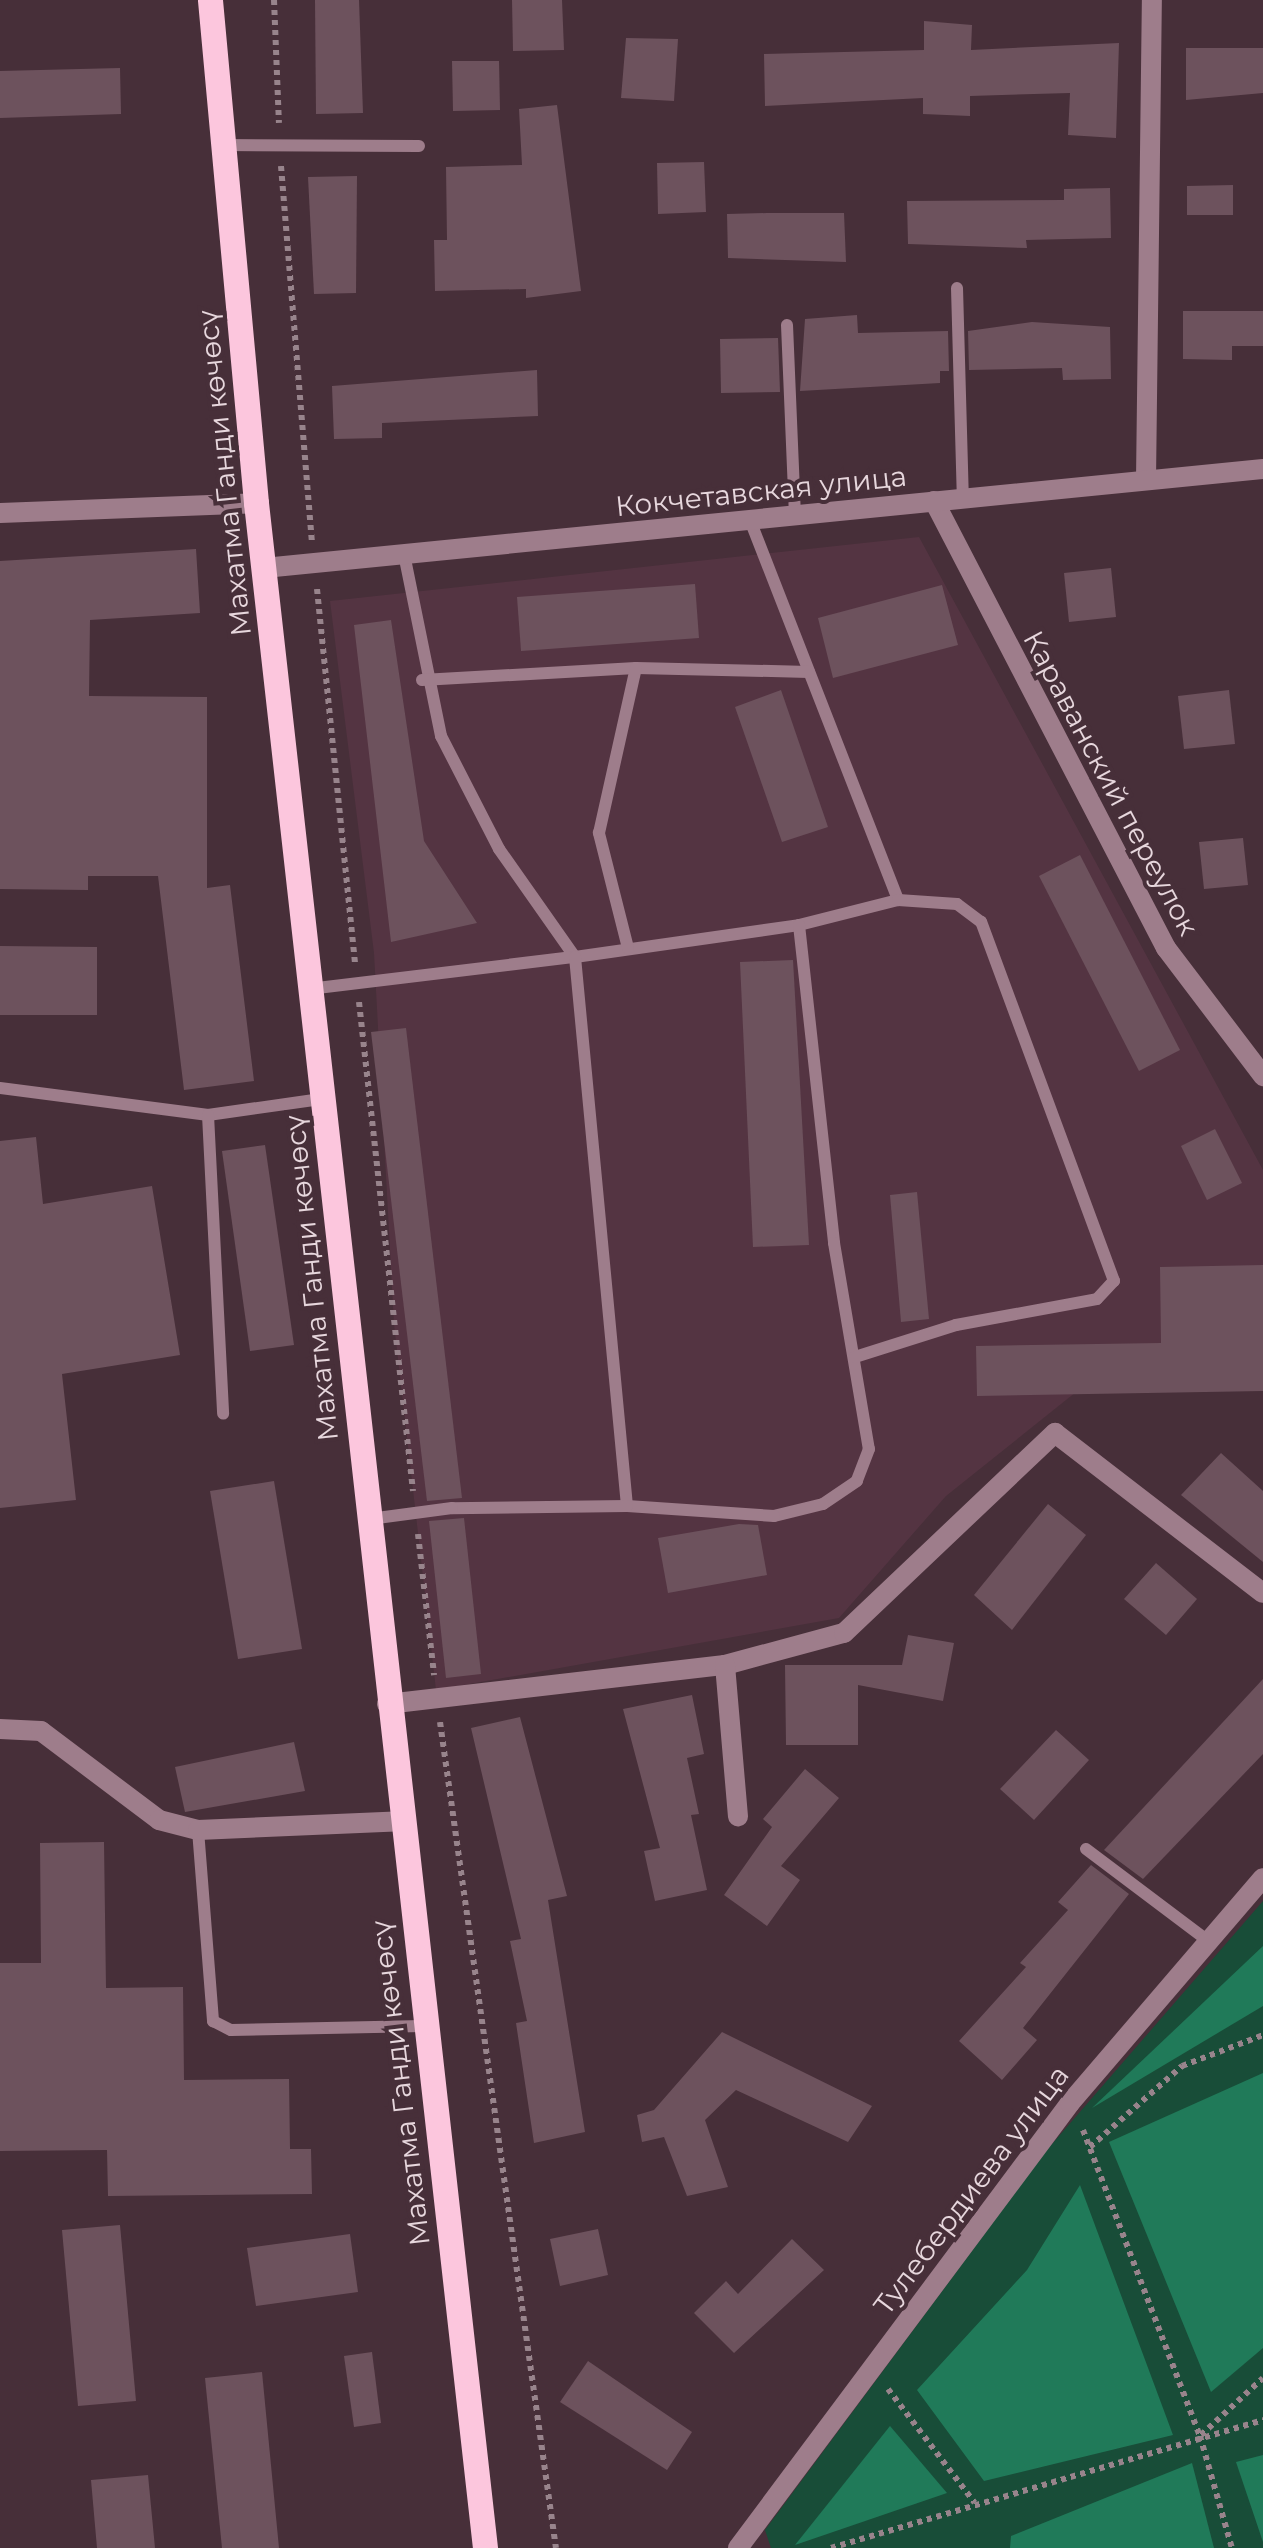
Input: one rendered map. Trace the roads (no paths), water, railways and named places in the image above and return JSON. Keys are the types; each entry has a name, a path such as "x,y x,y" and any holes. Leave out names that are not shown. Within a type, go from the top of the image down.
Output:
{"main road":[{"name":"Махатма Ганди көчөсү","path":"210,0 256,503 423,2026 486,2548"}],"street":[{"path":"1146,480 1152,0"},
{"name":"Кокчетавская улица","path":"264,568 1263,469"},
{"name":"Караванский переулок","path":"934,501 1166,948 1263,1076"},
{"path":"0,513 256,503"},
{"path":"387,1704 725,1665 844,1632 1056,1433 1263,1593"},
{"path":"725,1665 738,1816"},
{"path":"0,1729 41,1731 159,1820 198,1830 400,1821"},
{"name":"Тулебердиева улица","path":"738,2548 1070,2103 1263,1878"}],"lane":[{"path":"221,145 420,146"},
{"path":"957,288 963,498"},
{"path":"787,325 795,515"},
{"path":"750,520 898,900"},
{"path":"404,554 422,680 500,849 575,957 627,1506"},
{"path":"422,680 636,668 809,672"},
{"path":"628,948 599,834 601,794 636,668"},
{"path":"309,989 799,925 898,900 957,904 981,922 1114,1281 1097,1299 854,1357"},
{"path":"367,1519 415,1512 627,1506 774,1516 824,1504 857,1481 870,1449 854,1357 799,925"},
{"path":"0,1088 208,1116 321,1099"},
{"path":"208,1116 223,1414"},
{"path":"198,1830 213,2021 231,2030 423,2026"},
{"path":"1086,1849 1208,1942"}]}
